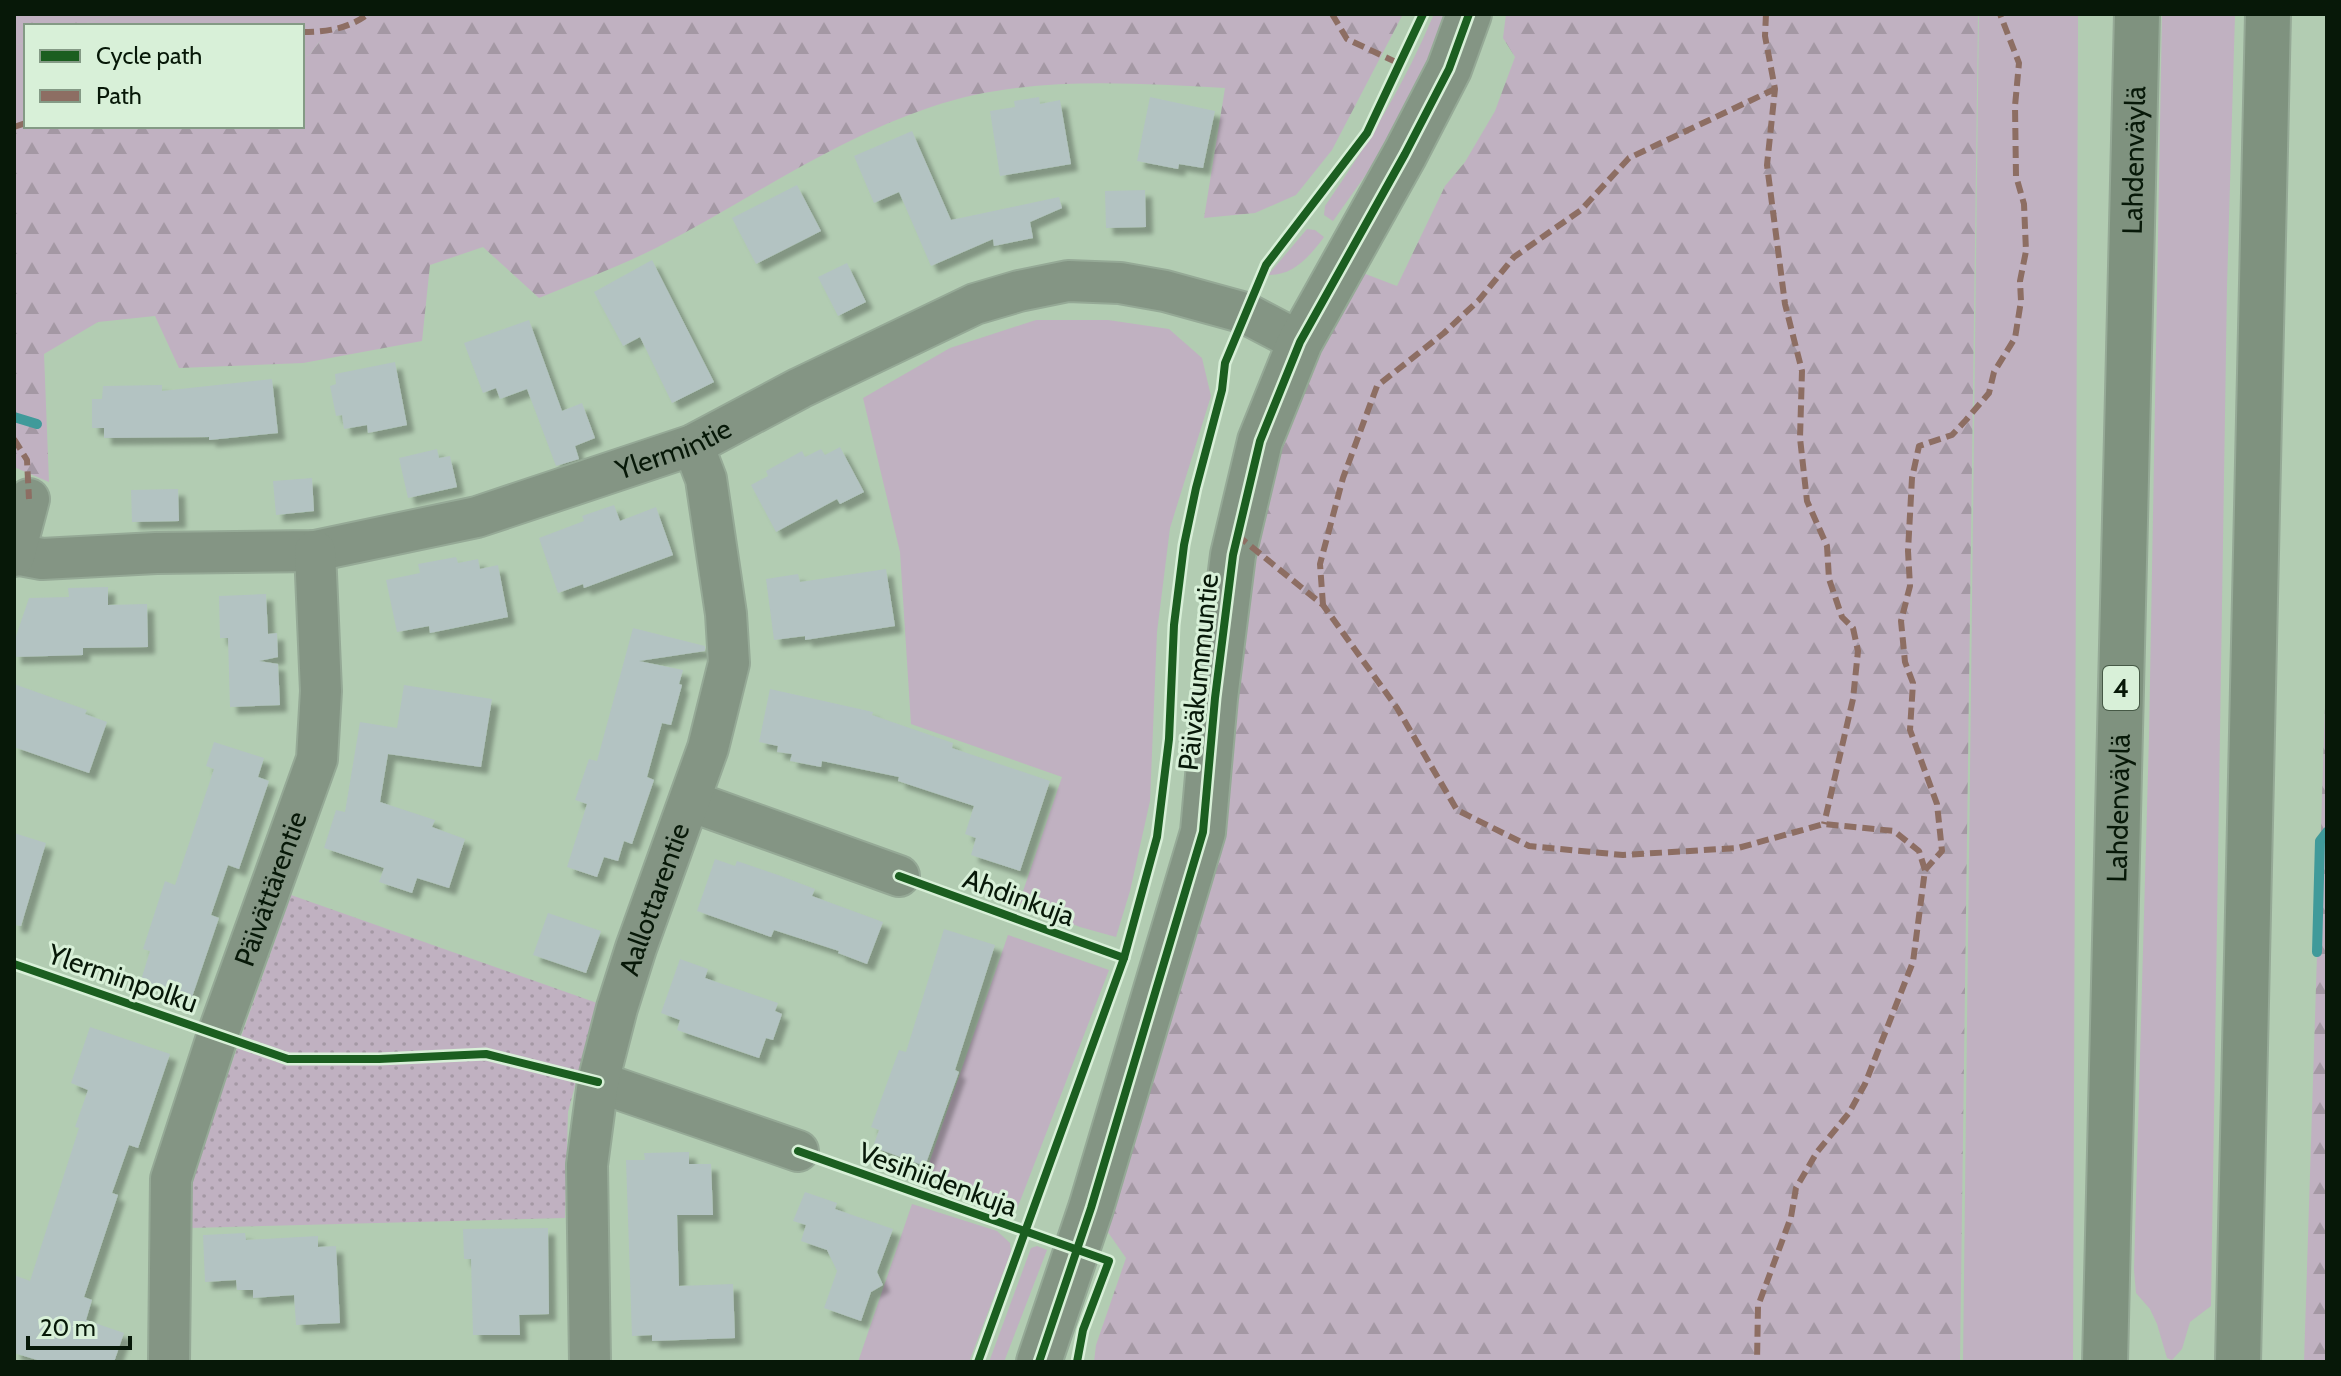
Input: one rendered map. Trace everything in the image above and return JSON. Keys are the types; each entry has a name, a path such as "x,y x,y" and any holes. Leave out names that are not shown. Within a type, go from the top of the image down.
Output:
{"highway":[{"name":"Lahdenväylä","path":"2105,1362 2137,14"},
{"path":"2238,1362 2268,14"}],"street":[{"name":"Päiväkummuntie","path":"1039,1362 1091,1208 1203,832 1215,698 1233,555 1260,441 1300,342 1449,69 1469,14"},
{"name":"Ylermintie","path":"29,499 14,555 42,559 156,553 315,551 477,517 693,445 800,388 975,304 1068,281 1120,283 1165,291 1245,313 1300,342"},
{"name":"Aallottarentie","path":"590,1362 587,1165 598,1082 621,993 708,748 729,663 730,644 706,479 693,445"},
{"name":"Päivättärentie","path":"169,1362 171,1179 218,1034 317,759 321,691 315,551"},
{"path":"690,801 899,876"},
{"path":"598,1082 798,1151"}],"green space":[{"path":"14,14 115,14 83,24 24,24 24,43 14,46"},
{"path":"115,14 376,14 327,33 309,55 304,56 304,24 83,24"},
{"path":"376,14 1403,14 1332,150 1296,195 1255,213 1204,218 1225,88 1077,84 1003,90 967,97 931,107 859,136 656,248 539,298 483,247 430,265 422,341 303,363 179,368 155,316 98,322 44,354 49,482 14,467 14,127 24,124 24,128 304,128 304,56 309,55 327,33"},
{"path":"1434,14 1450,14 1413,94 1377,159 1333,221 1324,215 1325,206 1385,113"},
{"path":"1506,14 1978,14 1960,1362 1094,1362 1096,1345 1126,1258 1091,1208 1203,832 1233,555 1342,265 1397,286 1445,186 1465,162 1495,111 1515,57 1503,38"},
{"path":"1979,14 2078,14 2073,1362 1963,1362"},
{"path":"2162,14 2235,14 2227,286 2211,1306 2190,1322 2182,1349 2172,1360 2167,1358 2150,1309 2136,1293 2134,1270 2149,737"},
{"path":"24,43 24,124 14,127 14,46"},
{"path":"1307,229 1315,230 1324,237 1307,258 1293,268 1268,275"},
{"path":"1036,320 1108,320 1169,329 1202,358 1211,396 1170,528 1157,632 1150,801 1130,891 1116,937 1080,927 1019,903 1062,777 911,724 900,552 863,398 950,348"},
{"path":"2327,641 2327,1362 2304,1362"},
{"path":"291,895 597,1003 568,1112 565,1218 188,1228 191,1179"},
{"path":"1008,935 1109,970 1017,1209 925,1175"},
{"path":"912,1204 997,1231 1010,1243 1011,1252 969,1362 858,1362"},
{"path":"1037,1246 1047,1250 1004,1362 989,1362 1031,1248"}],"building":[{"path":"1039,97 1040,104 1060,100 1071,164 1000,176 990,111 1015,107 1014,101"},
{"path":"1150,97 1215,111 1203,168 1179,164 1178,169 1137,161"},
{"path":"912,131 951,220 1059,197 1062,208 1030,222 1033,238 994,246 993,239 931,266 899,192 874,203 854,156"},
{"path":"797,185 821,231 756,264 732,218"},
{"path":"1145,190 1146,227 1106,228 1105,191"},
{"path":"652,260 714,382 672,403 640,337 623,346 594,292"},
{"path":"847,263 866,302 838,316 818,277"},
{"path":"529,320 562,411 582,403 595,438 575,446 579,459 556,466 527,389 500,399 496,388 483,393 464,343"},
{"path":"395,362 407,425 368,433 367,425 344,429 342,415 336,416 330,386 336,384 335,374"},
{"path":"272,379 278,433 209,440 209,437 104,438 104,428 92,428 92,399 102,399 103,386 162,385 162,391"},
{"path":"840,447 864,492 840,504 837,499 776,532 751,485 768,476 766,471 802,451 805,457 821,449 825,455"},
{"path":"437,449 439,458 450,456 457,487 408,498 399,458"},
{"path":"312,478 314,511 276,515 273,481"},
{"path":"178,489 179,521 132,522 131,490"},
{"path":"614,505 620,521 656,507 673,555 584,588 583,584 558,593 539,538 584,521 582,516"},
{"path":"456,557 458,563 478,559 480,569 498,565 508,617 430,633 429,626 397,632 386,580 420,573 418,564"},
{"path":"886,569 895,626 805,640 805,636 774,640 766,579 798,574 800,582"},
{"path":"108,587 108,605 147,604 148,647 83,648 83,655 14,657 14,642 29,598 69,597 68,588"},
{"path":"266,594 268,634 277,633 278,657 259,661 278,664 280,705 230,707 228,638 220,638 219,596"},
{"path":"633,628 705,646 705,651 639,661 683,670 679,684 682,685 671,725 662,723 647,777 654,780 632,844 624,841 618,861 604,857 597,877 567,867 587,804 575,800 589,759 597,761"},
{"path":"14,684 87,710 85,714 107,722 89,773 14,747"},
{"path":"404,685 492,699 481,767 388,754 380,802 435,820 432,827 465,839 449,888 417,878 412,893 379,882 384,868 324,848 336,810 345,812 360,722 397,728"},
{"path":"770,689 873,712 872,715 953,743 952,748 1050,781 1020,871 971,855 976,838 965,834 974,806 898,781 899,777 822,761 821,767 790,761 792,754 777,752 778,746 759,742"},
{"path":"214,742 264,758 258,777 269,781 239,869 228,865 211,915 219,918 192,997 141,980 150,951 143,949 165,881 175,885 214,769 206,766"},
{"path":"14,833 46,843 21,926 14,925"},
{"path":"715,859 735,866 737,861 778,875 815,889 812,896 883,922 867,964 839,951 774,930 771,937 697,911"},
{"path":"548,913 601,931 586,973 533,955"},
{"path":"944,929 995,945 955,1070 959,1072 925,1166 873,1147 879,1130 871,1127 899,1050 906,1052"},
{"path":"680,959 708,969 705,978 778,1003 775,1011 782,1014 773,1040 766,1038 759,1058 677,1030 680,1020 661,1013"},
{"path":"90,1027 170,1054 138,1148 129,1145 112,1193 118,1195 84,1297 92,1300 86,1320 124,1333 114,1362 44,1362 14,1353 14,1275 30,1281 79,1128 75,1127 88,1090 71,1083"},
{"path":"689,1152 689,1164 711,1164 713,1215 677,1215 679,1286 733,1284 735,1338 652,1341 652,1335 632,1336 626,1160 645,1160 644,1153"},
{"path":"805,1192 837,1203 835,1209 893,1229 877,1272 883,1285 871,1292 861,1321 824,1308 837,1271 827,1250 801,1241 806,1225 793,1221"},
{"path":"548,1228 549,1314 519,1315 520,1335 473,1335 471,1259 464,1259 463,1229"},
{"path":"245,1233 246,1240 318,1236 318,1247 336,1246 340,1323 296,1325 294,1295 253,1298 253,1290 237,1290 236,1280 205,1282 203,1235"}],"waterway":[{"path":"14,417 37,424"},
{"path":"2317,952 2320,841 2327,832"}],"marked path":[{"path":"304,32 336,29 368,14"},
{"path":"1332,14 1347,39 1400,64"},
{"path":"1766,14 1765,36 1775,89 1767,165 1785,304 1802,371 1800,438 1807,501 1827,546 1829,579 1842,617 1853,628 1858,651 1853,699 1824,824"},
{"path":"1925,870 1942,851 1937,804 1910,730 1913,683 1905,662 1901,621 1910,586 1908,551 1912,478 1919,446 1952,435 1966,420 1989,393 1994,372 2015,338 2026,251 2024,204 2016,176 2015,106 2019,63 2000,14"},
{"path":"1323,605 1320,564 1343,478 1377,386 1444,333 1479,300 1514,257 1581,210 1629,158 1775,89"},
{"path":"14,127 24,124"},
{"path":"14,439 27,460 29,499"},
{"path":"1237,535 1323,605 1397,708 1457,810 1529,846 1623,855 1738,848 1824,824 1894,831 1919,851 1925,870 1913,962 1865,1084 1849,1113 1817,1152 1796,1188 1791,1217 1758,1306 1757,1362"}],"cycle path":[{"path":"978,1362 1124,958 1157,837 1169,739 1174,625 1184,545 1222,390 1225,363 1266,265 1367,133 1423,14"},
{"path":"1039,1362 1091,1208 1203,832 1215,698 1233,555 1260,441 1300,342 1449,69 1469,14"},
{"name":"Ahdinkuja","path":"899,876 1124,958"},
{"name":"Ylerminpolku","path":"14,964 288,1059 486,1054 598,1082"},
{"name":"Vesihiidenkuja","path":"798,1151 1109,1261 1083,1330 1077,1362"}]}
